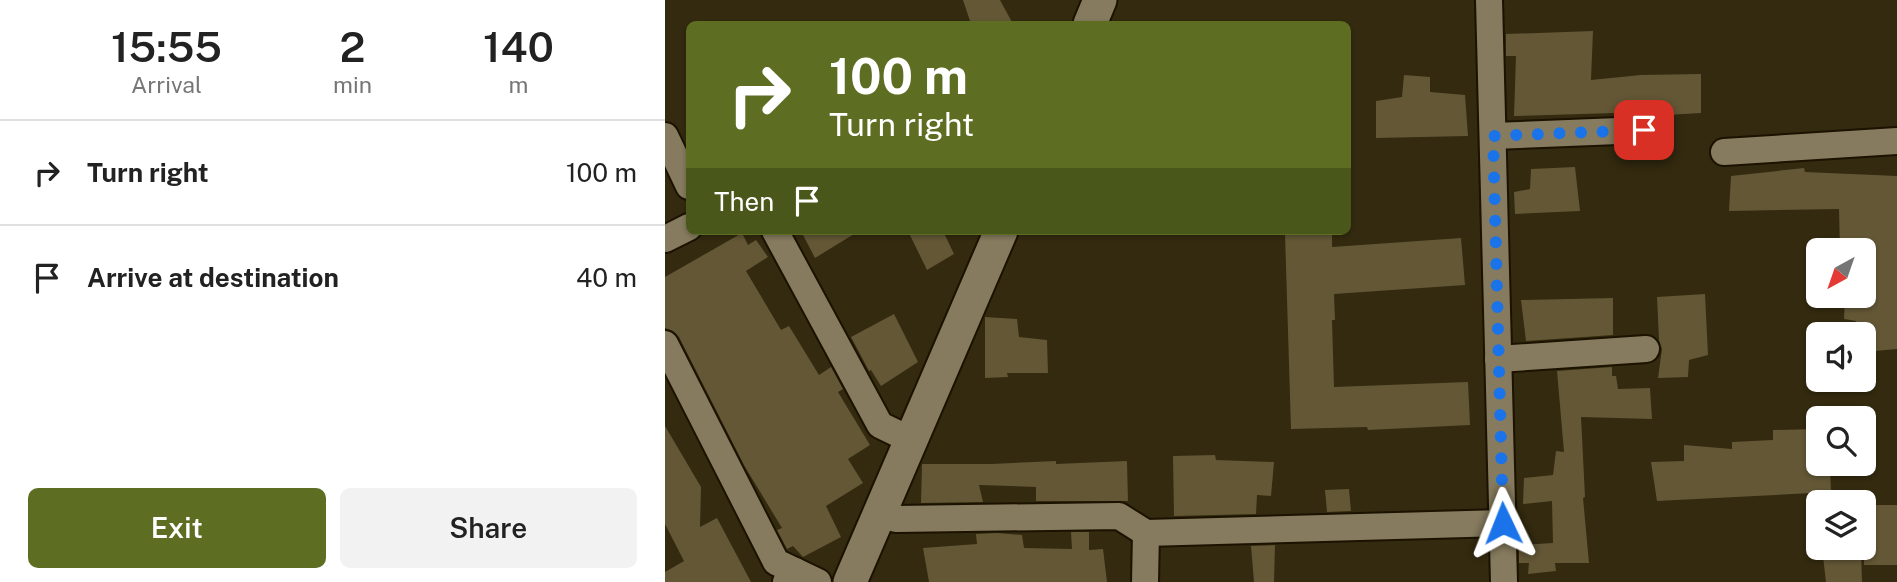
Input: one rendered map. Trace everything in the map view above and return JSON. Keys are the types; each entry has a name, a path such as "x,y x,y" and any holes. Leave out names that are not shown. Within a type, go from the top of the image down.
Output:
{"street":[{"path":"1091,21 1100,0"},
{"path":"1489,0 1504,582"},
{"path":"1493,136 1644,130"},
{"path":"665,136 686,180"},
{"path":"1724,152 1897,141"},
{"path":"665,239 686,228"},
{"path":"777,235 880,425 911,440"},
{"path":"850,582 999,235"},
{"path":"665,344 776,562 799,578"},
{"path":"1498,359 1646,349"},
{"path":"879,513 895,519 1119,516 1146,533 1503,523"},
{"path":"1145,582 1146,533"}],"building":[{"path":"963,0 1000,0 1011,21 970,21"},
{"path":"1593,31 1591,80 1641,75 1701,74 1701,113 1650,116 1648,112 1514,116 1516,56 1506,56 1506,34"},
{"path":"1404,75 1430,77 1430,92 1465,95 1468,136 1376,138 1376,101 1402,97"},
{"path":"1575,167 1580,211 1515,214 1514,192 1530,189 1531,169"},
{"path":"1804,168 1805,172 1897,176 1897,349 1876,351 1876,322 1844,319 1844,308 1876,308 1876,238 1840,238 1839,209 1729,211 1731,176"},
{"path":"738,235 743,235 748,245 756,240 768,257 746,271 781,330 789,326 819,375 831,367 843,389 838,392 870,445 848,459 863,483 826,506 841,537 803,557 793,546 787,549 777,530 782,528 745,467 679,337 665,328 665,277"},
{"path":"803,235 852,235 815,258"},
{"path":"910,235 945,235 954,254 927,270"},
{"path":"1285,235 1332,235 1332,247 1461,238 1465,285 1334,294 1334,387 1468,382 1470,425 1368,430 1367,427 1291,429"},
{"path":"1705,294 1708,355 1689,360 1688,377 1658,378 1662,349 1659,340 1657,297"},
{"path":"1613,298 1613,335 1526,341 1521,300"},
{"path":"894,314 918,362 881,386 871,370 869,371 851,337"},
{"path":"985,317 1017,319 1019,337 1047,340 1048,373 1007,373 1008,377 985,378"},
{"path":"1612,367 1612,376 1616,376 1618,389 1650,388 1652,419 1581,417 1583,498 1589,563 1555,563 1556,571 1528,574 1529,563 1519,563 1519,545 1553,543 1552,501 1523,504 1524,478 1553,475 1556,451 1564,452 1557,371"},
{"path":"665,426 701,487 700,527 717,518 751,582 665,582 665,572 684,561 665,524"},
{"path":"1806,429 1806,476 1830,476 1831,490 1657,501 1651,462 1684,461 1684,445 1732,449 1732,442 1773,440 1773,430"},
{"path":"1215,455 1216,460 1274,462 1271,496 1257,495 1256,514 1174,516 1173,456"},
{"path":"1056,461 1056,464 1127,461 1128,501 1036,501 1036,487 979,485 983,502 921,503 922,464"},
{"path":"1349,489 1351,511 1327,512 1325,490"},
{"path":"1876,505 1897,505 1897,565 1864,565 1864,560 1876,560"},
{"path":"1071,532 1089,532 1089,550 1103,549 1107,582 929,582 923,548 977,544 976,534 997,533 1022,535 1024,548 1072,549"},
{"path":"1275,545 1274,582 1254,582 1251,546"},
{"path":"1823,560 1861,560 1862,582 1826,582"}],"route":[{"path":"1503,523 1493,136 1644,130"}]}
